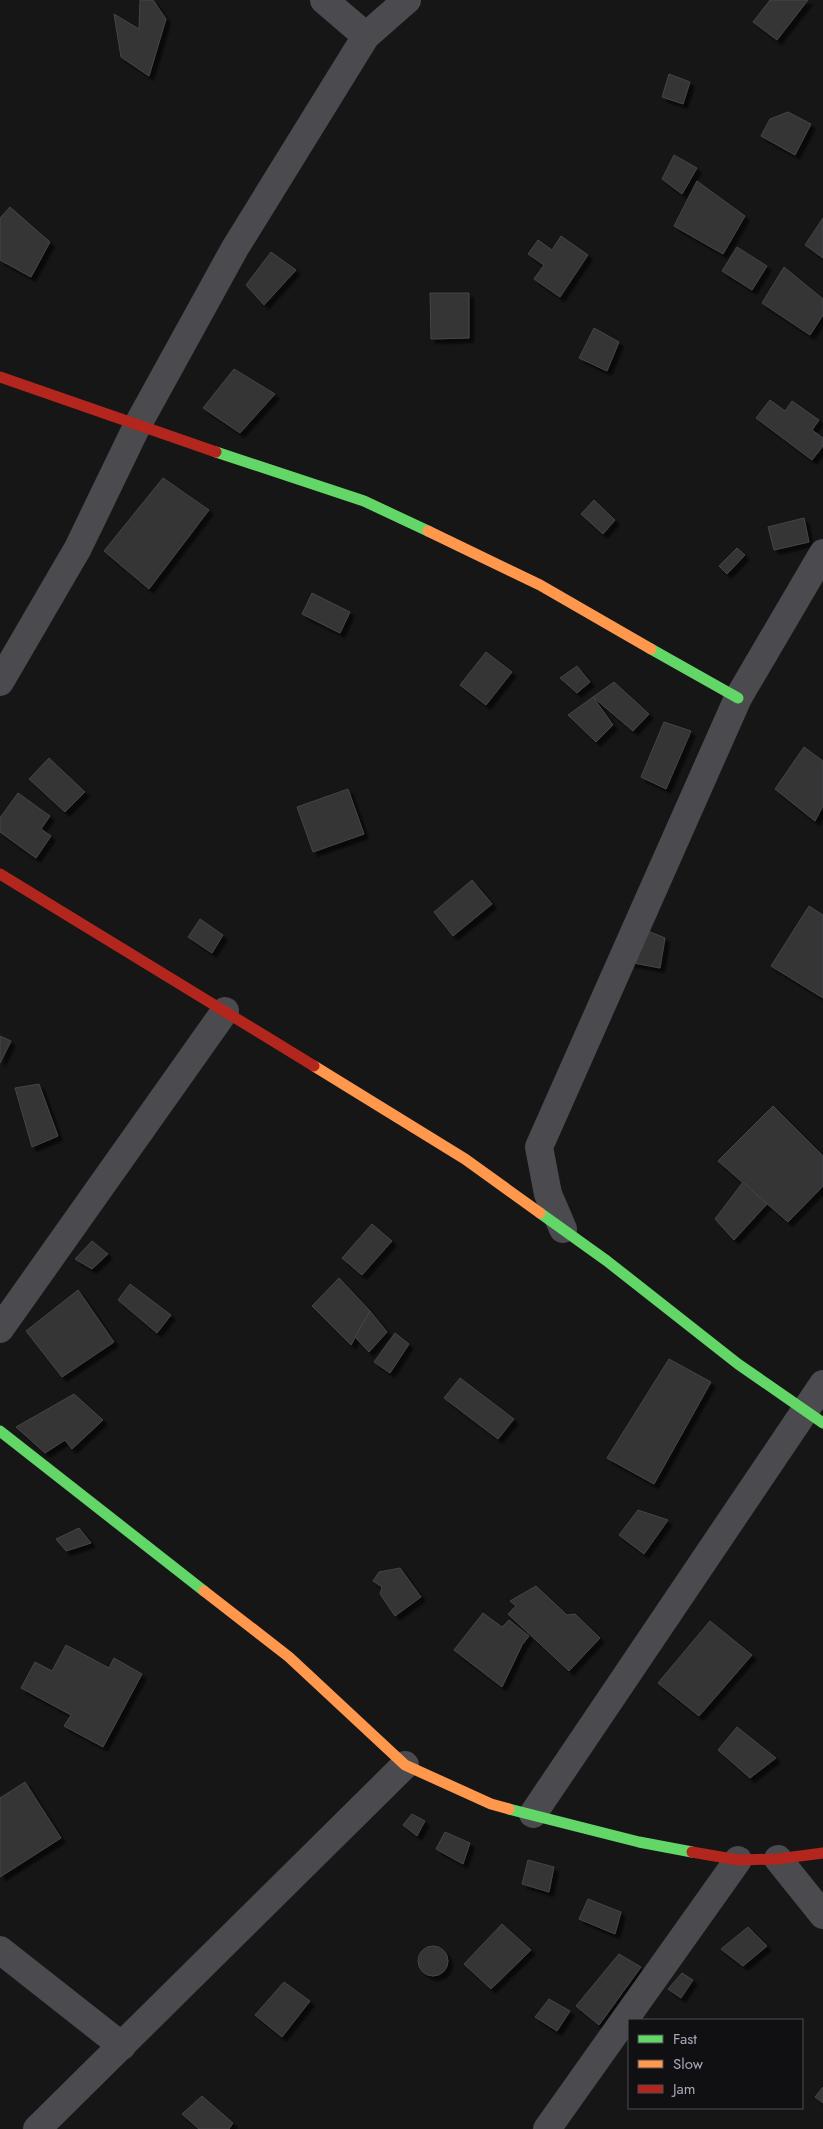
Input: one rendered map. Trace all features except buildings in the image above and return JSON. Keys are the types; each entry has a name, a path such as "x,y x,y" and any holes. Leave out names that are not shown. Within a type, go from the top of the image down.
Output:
{"street":[{"path":"324,0 366,36"},
{"path":"0,682 78,548 137,426 235,248 366,36 407,0"},
{"path":"0,377 50,393 137,426 364,501 540,585 738,698"},
{"path":"563,1229 548,1194 539,1147 738,698 823,553"},
{"path":"0,874 465,1159 563,1229 738,1364 815,1417"},
{"path":"0,1329 225,1011"},
{"path":"533,1814 815,1417 823,1384"},
{"path":"2,1437 289,1657 406,1765 491,1804 639,1842 738,1860 778,1859 823,1853"},
{"path":"37,2129 406,1765"},
{"path":"778,1859 823,1915"},
{"path":"547,2129 738,1860"},
{"path":"0,1950 122,2046"}],"traffic: fast":[{"path":"216,452 364,501 428,531"},
{"path":"651,649 738,698"},
{"path":"540,1213 607,1261 738,1364 823,1423"},
{"path":"0,1431 204,1591"},
{"path":"509,1809 639,1842 692,1852"}],"traffic: slow":[{"path":"428,531 540,585 651,649"},
{"path":"314,1066 465,1159 540,1213"},
{"path":"204,1591 289,1657 405,1765 491,1804 509,1809"}],"traffic: jam":[{"path":"0,377 216,452"},
{"path":"0,874 314,1066"},
{"path":"692,1852 738,1860 778,1859 823,1853"}]}
